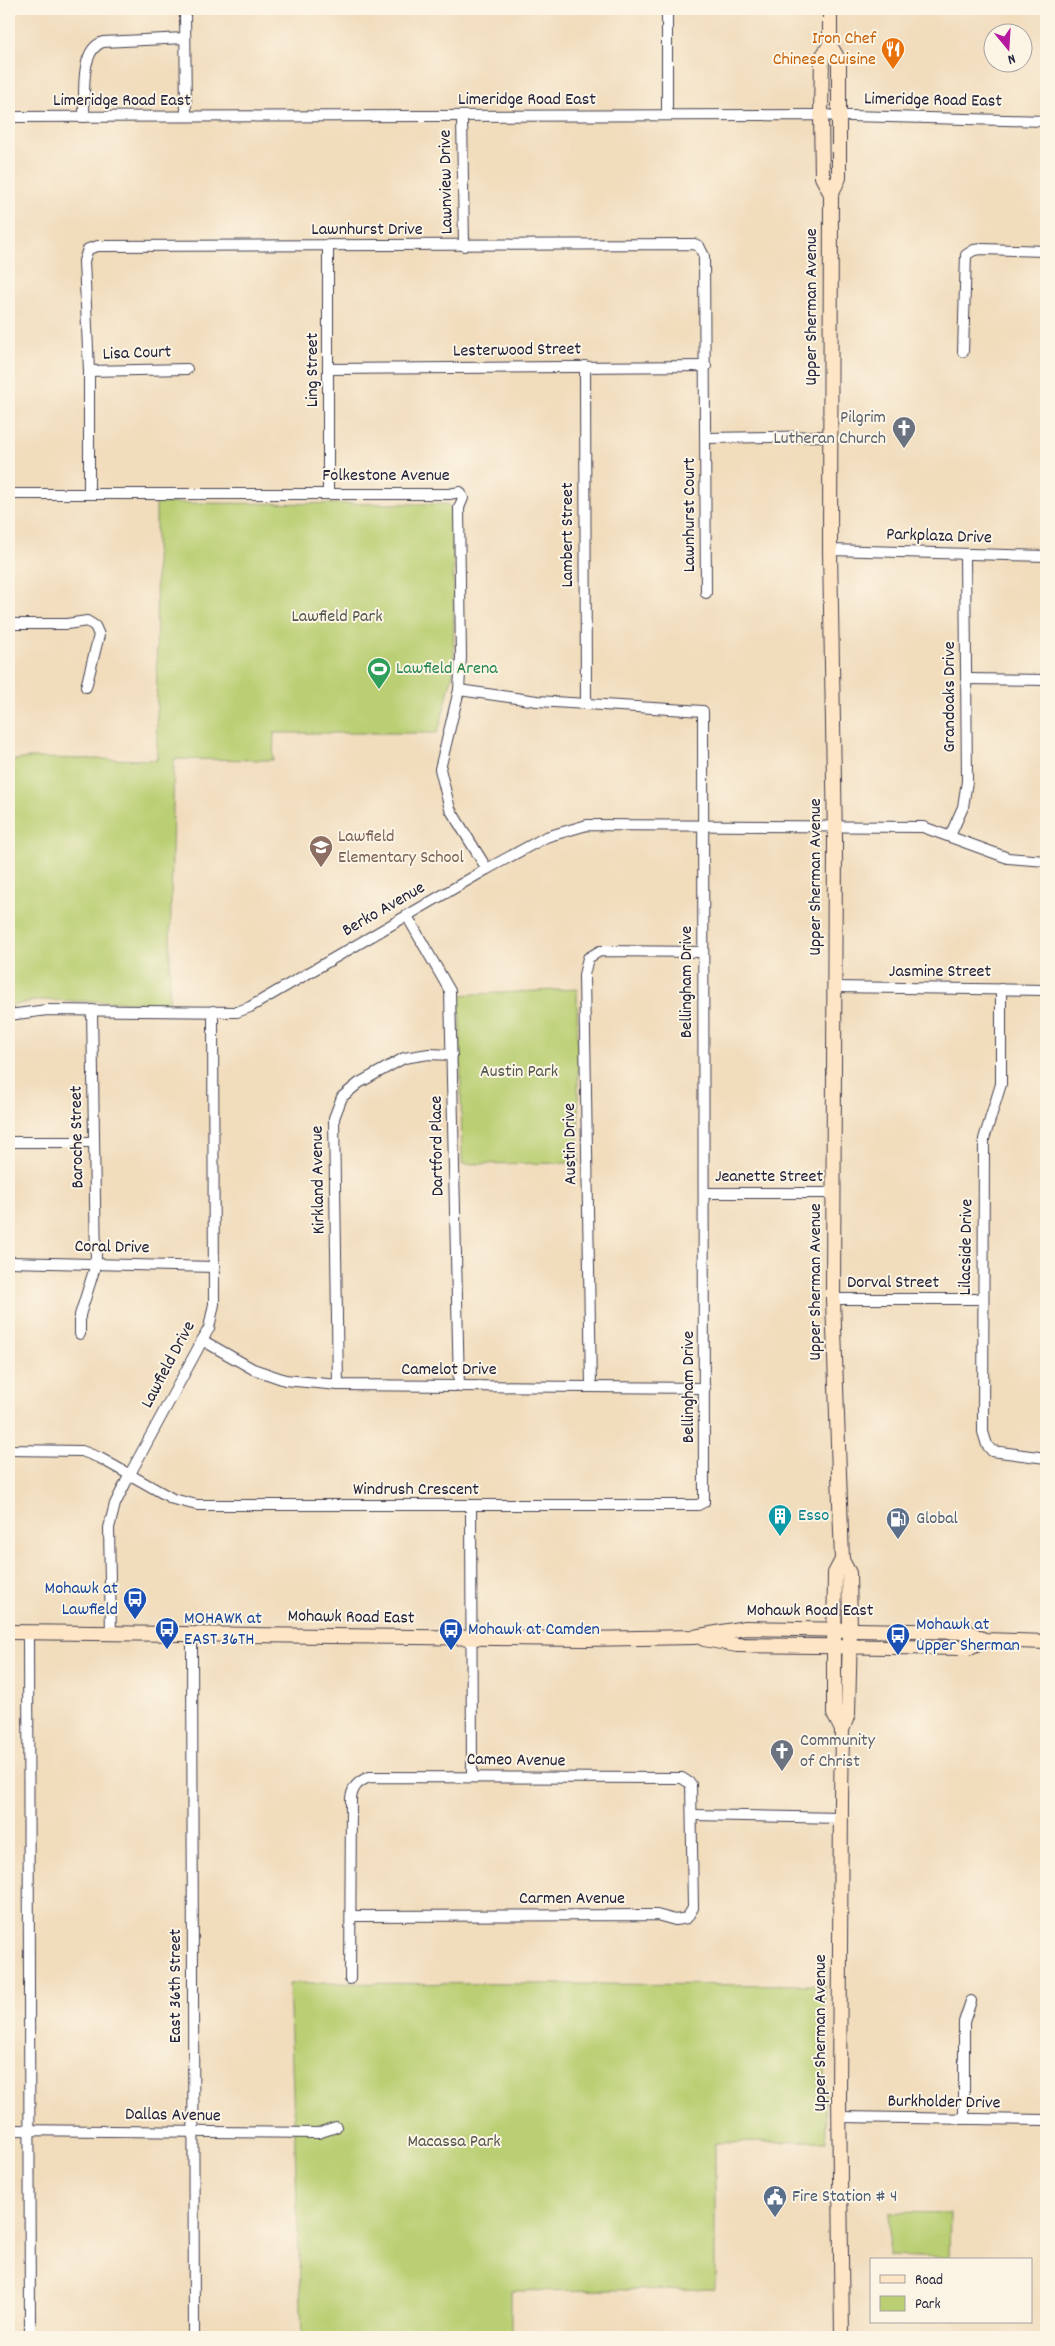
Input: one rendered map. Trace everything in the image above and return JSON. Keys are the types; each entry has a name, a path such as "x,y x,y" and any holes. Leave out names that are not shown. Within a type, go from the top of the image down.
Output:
{"main road":[{"name":"Upper Sherman Avenue","path":"830,9 830,45 839,61 839,178 831,194 830,550 835,827 833,1299 842,1560 849,1573 850,1630 848,1714 842,1730 841,1818 840,2118 842,2337"},
{"name":"Upper Sherman Avenue","path":"830,45 822,57 821,115 822,177 831,194"},
{"name":"Upper Sherman Avenue","path":"842,1560 835,1573 834,1629 834,1714 842,1730"},
{"name":"Mohawk Road East","path":"694,1637 745,1628 834,1629 968,1632 984,1640 1046,1642"},
{"name":"Mohawk Road East","path":"9,1632 472,1638 694,1637 737,1644 968,1648 984,1640"}],"street":[{"path":"185,9 186,116"},
{"path":"667,9 667,115"},
{"path":"84,117 86,61 94,47 103,42 185,38"},
{"name":"Limeridge Road East","path":"9,117 839,115 1046,121"},
{"name":"Lawnview Drive","path":"462,117 464,246"},
{"name":"Lawnhurst Drive","path":"90,494 89,371 84,261 88,249 98,246 699,246 704,256 706,438"},
{"name":"Ling Street","path":"328,246 330,369 328,493"},
{"path":"963,352 966,255 974,250 982,249 1046,250"},
{"name":"Lambert Street","path":"585,366 586,704"},
{"name":"Lesterwood Street","path":"330,369 706,366"},
{"name":"Lisa Court","path":"89,371 187,369"},
{"path":"706,438 831,436"},
{"name":"Lawnhurst Court","path":"706,438 706,593"},
{"name":"Folkestone Avenue","path":"9,494 449,494 460,492 463,498 459,508 461,657 458,690 440,769 450,809 487,869"},
{"name":"Parkplaza Drive","path":"830,550 1046,556"},
{"name":"Grandoaks Drive","path":"950,836 963,807 967,781 965,554"},
{"path":"9,624 87,621 95,626 99,635 86,687"},
{"path":"966,679 1046,680"},
{"name":"Bellingham Drive","path":"458,690 537,702 703,711 706,1498"},
{"name":"Berko Avenue","path":"9,1015 40,1010 236,1012 250,1007 487,869 546,838 587,825 702,824 923,827 1008,858 1046,861"},
{"name":"Dartford Place","path":"407,916 450,992 459,1387"},
{"name":"Austin Drive","path":"591,1386 584,975 588,958 600,951 703,952"},
{"name":"Jasmine Street","path":"834,987 1046,990"},
{"name":"Lilacside Drive","path":"1000,989 1001,1084 984,1139 983,1432 987,1446 999,1453 1046,1458"},
{"name":"Baroche Street","path":"80,1334 80,1316 96,1264 92,1010"},
{"name":"Lawfield Drive","path":"111,1634 109,1528 116,1504 130,1474 209,1328 214,1304 213,1011"},
{"name":"Kirkland Avenue","path":"338,1386 334,1118 342,1097 359,1083 404,1058 429,1054 452,1055"},
{"path":"9,1142 94,1142"},
{"name":"Jeanette Street","path":"704,1193 834,1193"},
{"name":"Coral Drive","path":"9,1262 215,1266"},
{"name":"Dorval Street","path":"833,1299 982,1299"},
{"name":"Camelot Drive","path":"202,1340 253,1369 285,1380 338,1386 705,1388"},
{"name":"Windrush Crescent","path":"9,1450 82,1451 100,1458 173,1499 197,1505 698,1505 704,1502 706,1498"},
{"path":"471,1506 472,1777"},
{"path":"28,1632 30,2337"},
{"name":"East 36th Street","path":"192,1635 194,2337"},
{"name":"Cameo Avenue","path":"350,1979 352,1788 359,1781 369,1777 682,1778 691,1784 692,1815"},
{"path":"692,1815 841,1818"},
{"name":"Carmen Avenue","path":"351,1916 657,1914 675,1920 687,1918 693,1908 692,1815"},
{"path":"964,2119 964,2022 971,2001"},
{"name":"Burkholder Drive","path":"840,2118 1046,2120"},
{"name":"Dallas Avenue","path":"9,2130 318,2133 336,2127"}],"green space":[{"name":"Lawfield Park","path":"156,503 448,504 453,514 454,669 440,725 437,733 274,733 273,760 174,759 169,1003 39,1000 9,1006 9,761 29,758 157,760"},
{"name":"Austin Park","path":"577,989 579,1163 462,1164 460,1015 457,995"},
{"name":"Macassa Park","path":"289,1983 824,1985 826,2141 715,2143 715,2289 511,2291 511,2337 302,2337"},
{"path":"890,2212 950,2213 949,2258 889,2256"}],"place":[{"name":"Iron Chef Chinese Cuisine","path":"893,70"},
{"name":"Pilgrim Lutheran Church","path":"904,449"},
{"name":"Lawfield Arena","path":"379,690"},
{"name":"Lawfield Elementary School","path":"321,868"},
{"name":"Esso","path":"780,1537"},
{"name":"Global","path":"898,1540"},
{"name":"Mohawk at Lawfield","path":"135,1620"},
{"name":"MOHAWK at EAST 36TH","path":"167,1650"},
{"name":"Mohawk at Camden","path":"451,1651"},
{"name":"Mohawk at Upper Sherman","path":"898,1656"},
{"name":"Community of Christ","path":"782,1772"},
{"name":"Fire Station # 4","path":"775,2218"}]}
